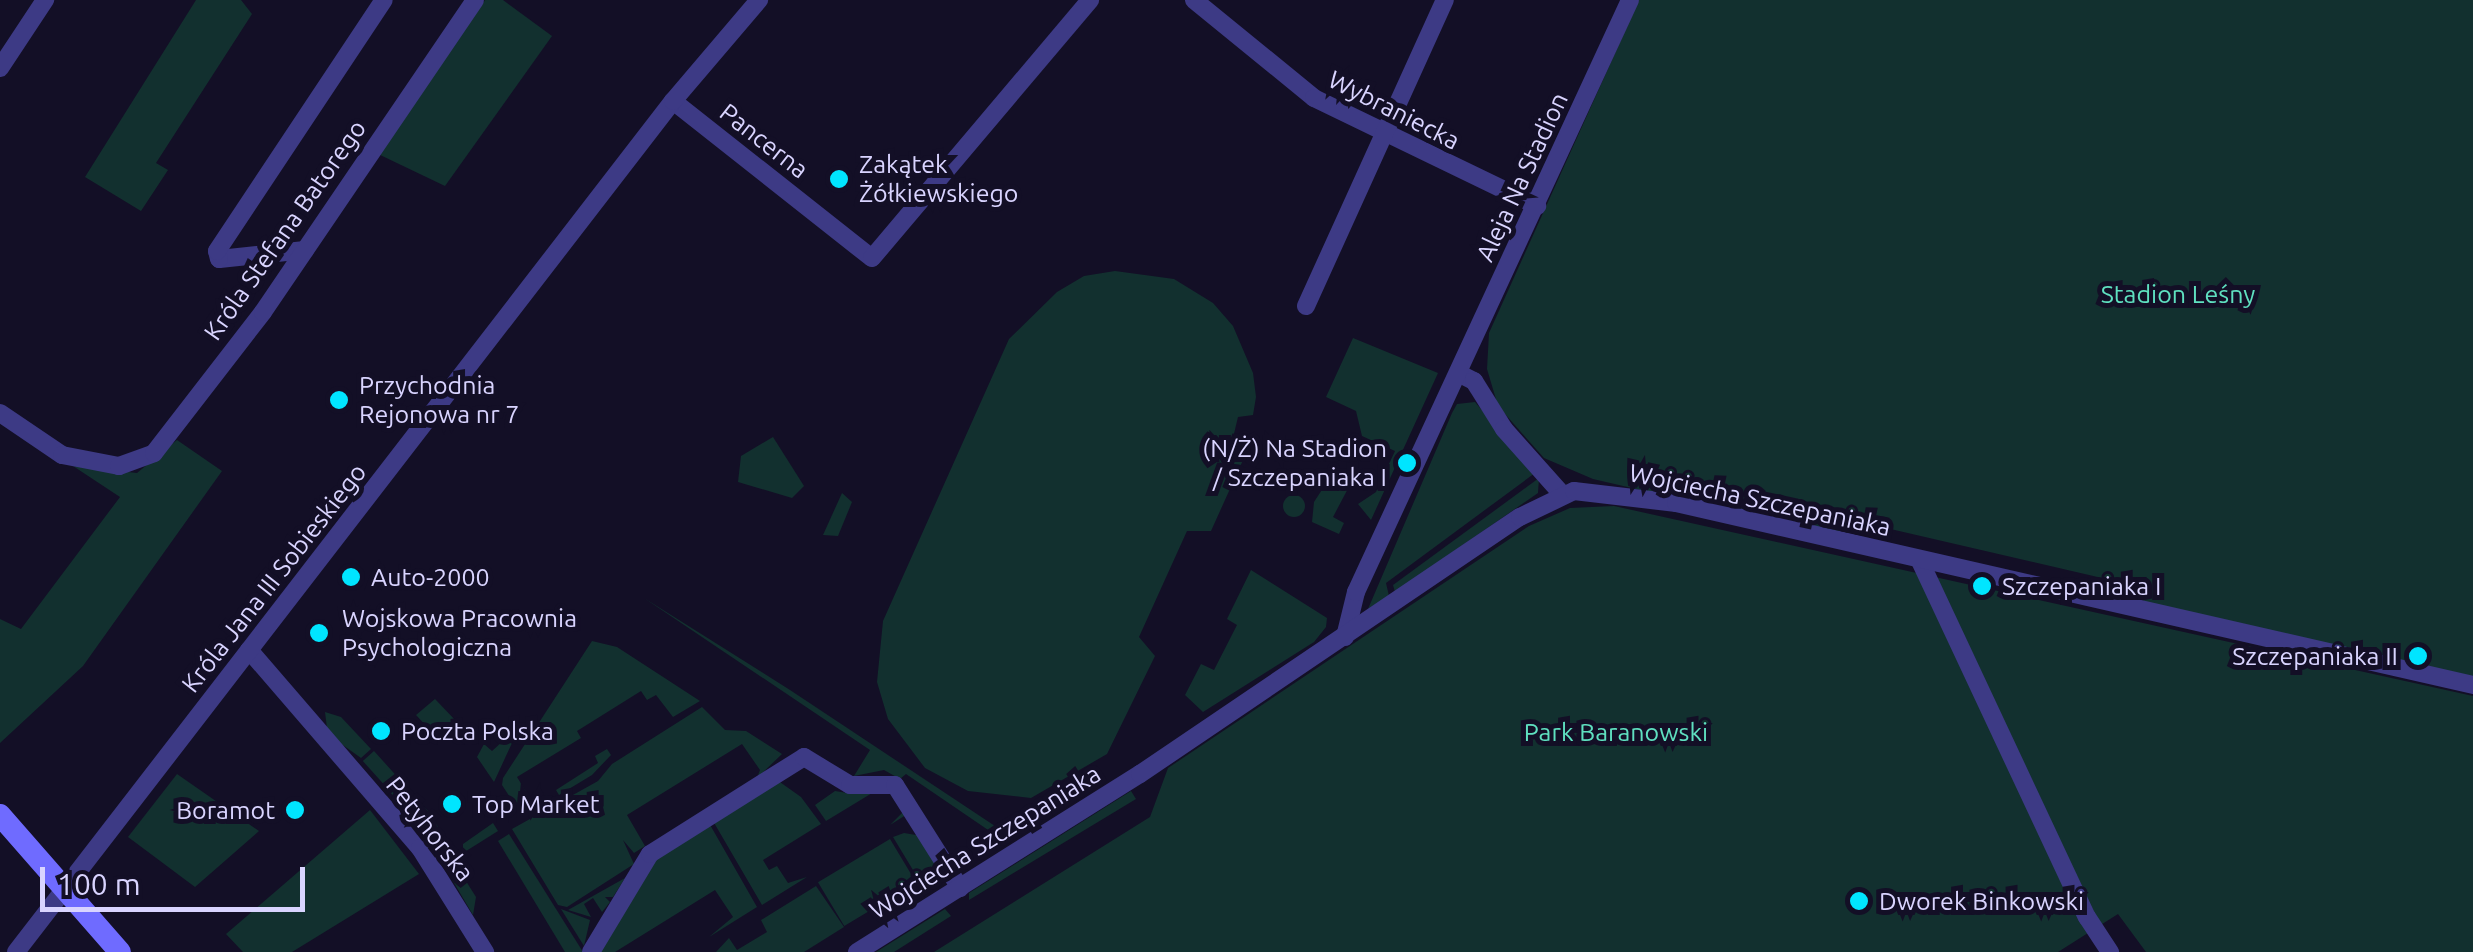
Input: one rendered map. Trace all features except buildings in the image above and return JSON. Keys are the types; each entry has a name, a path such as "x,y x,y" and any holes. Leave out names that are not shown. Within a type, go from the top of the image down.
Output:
{"main road":[{"path":"0,815 120,952"}],"street":[{"path":"0,68 44,0"},
{"path":"305,250 219,259 217,252 384,0"},
{"name":"Króla Stefana Batorego","path":"0,413 62,455 118,466 154,453 305,250 476,0"},
{"name":"Króla Jana III Sobieskiego","path":"16,952 673,102 759,0"},
{"name":"Pancerna","path":"673,102 872,258 1090,0"},
{"name":"Wybraniecka","path":"1194,0 1314,98 1382,136 1536,206"},
{"path":"1306,306 1444,0"},
{"name":"Aleja Na Stadion","path":"1345,636 1356,592 1630,0"},
{"path":"1460,374 1474,382 1504,429 1562,494"},
{"name":"Wojciecha Szczepaniaka","path":"858,952 1562,494 1625,494 2473,685"},
{"path":"1920,561 2082,908 2110,952"},
{"name":"Petyhorska","path":"249,650 420,848 486,952"},
{"path":"591,952 650,854 804,757 850,784 895,785 960,888"}],"green space":[{"path":"196,0 241,0 252,14 156,163 168,170 141,211 85,177"},
{"path":"485,0 503,0 552,36 445,186 376,153"},
{"name":"Stadion Leśny","path":"1639,0 2473,0 2473,677 2143,605 2145,588 1843,518 1839,536 1593,479 1544,458 1498,406 1487,369 1489,333"},
{"path":"1115,271 1174,279 1213,303 1233,326 1253,373 1256,397 1253,415 1238,417 1232,442 1248,449 1211,531 1187,531 1139,637 1155,656 1107,754 1031,798 968,791 925,768 888,719 877,682 883,621 1009,339 1057,292 1084,276"},
{"path":"1353,338 1438,373 1371,520 1358,504 1376,492 1395,451 1362,436 1356,411 1326,397"},
{"path":"1475,402 1535,473 1386,583 1389,596 1368,609 1452,413 1457,404"},
{"path":"773,437 804,486 792,498 738,482 741,456"},
{"path":"177,440 222,471 83,666 0,743 0,619 21,629 120,497 73,466 137,473"},
{"path":"1340,476 1352,481 1333,517 1344,523 1339,534 1312,522 1314,502 1329,479 1337,482"},
{"path":"1539,478 1538,493 1395,592 1393,585"},
{"path":"842,493 852,502 838,536 823,535"},
{"path":"1294,495 1302,498 1302,514 1294,517 1286,514 1283,506 1286,498"},
{"name":"Park Baranowski","path":"1614,506 2473,696 2473,952 2146,952 2118,914 2058,952 934,952 1150,817 1168,768 1529,526 1570,508"},
{"path":"1251,570 1327,618 1326,627 1314,642 1203,712 1185,695 1201,664 1214,670 1237,625 1227,619"},
{"path":"644,598 1001,830 994,834 906,774 900,779 884,770 854,776 870,750"},
{"path":"592,641 617,647 700,701 673,717 656,695 647,700 641,691 577,731 581,738 517,777 533,803 547,795 550,801 523,817 502,785 503,778"},
{"path":"435,699 457,722 442,743 416,715"},
{"path":"702,707 725,730 746,731 782,754 757,778 760,770 742,744 627,815 645,846 634,853 623,840 634,864 567,907 558,905 512,829 598,781 612,764"},
{"path":"325,712 341,717 371,749 361,758 340,743 327,728"},
{"path":"493,730 518,730 494,782 477,757 484,744 492,751 503,741"},
{"path":"607,749 611,755 592,775 559,795 556,790 598,763 595,756"},
{"path":"374,751 400,780 389,790 363,761"},
{"path":"177,774 259,831 195,887 128,837"},
{"path":"777,780 801,797 821,824 763,860 769,870 777,866 788,883 807,877 762,905 713,821"},
{"path":"402,783 431,814 420,824 391,793"},
{"path":"886,783 826,821 815,805 835,791 853,794"},
{"path":"888,786 909,813 890,825 904,811"},
{"path":"1131,791 1136,799 969,900 969,893"},
{"path":"370,810 419,874 292,952 243,952 226,934"},
{"path":"433,817 447,846 436,855 421,828"},
{"path":"493,823 498,831 463,853 463,844"},
{"path":"709,823 757,907 709,937 733,917 715,890 615,952 596,952 656,855"},
{"path":"904,833 916,835 940,868 919,880 893,837"},
{"path":"509,834 583,952 565,952 498,841"},
{"path":"890,839 916,883 844,926 818,882"},
{"path":"447,851 476,897 473,915 440,859"},
{"path":"625,878 613,897 605,897 610,902 602,912 593,898 584,904 591,917 568,910"},
{"path":"816,886 844,927 804,952 716,952 729,938 737,950 767,932 761,920"},
{"path":"561,909 590,920 584,946"},
{"path":"945,909 951,916 894,952 876,952"}],"place":[{"name":"Zakątek Żółkiewskiego","path":"839,179"},
{"name":"Przychodnia Rejonowa nr 7","path":"339,400"},
{"name":"(N/Ż) Na Stadion / Szczepaniaka I","path":"1407,463"},
{"name":"Auto-2000","path":"351,577"},
{"name":"Szczepaniaka I","path":"1982,586"},
{"name":"Wojskowa Pracownia Psychologiczna","path":"319,633"},
{"name":"Szczepaniaka II","path":"2418,656"},
{"name":"Poczta Polska","path":"381,731"},
{"name":"Top Market","path":"452,804"},
{"name":"Boramot","path":"295,810"},
{"name":"Dworek Binkowski","path":"1859,901"}]}
